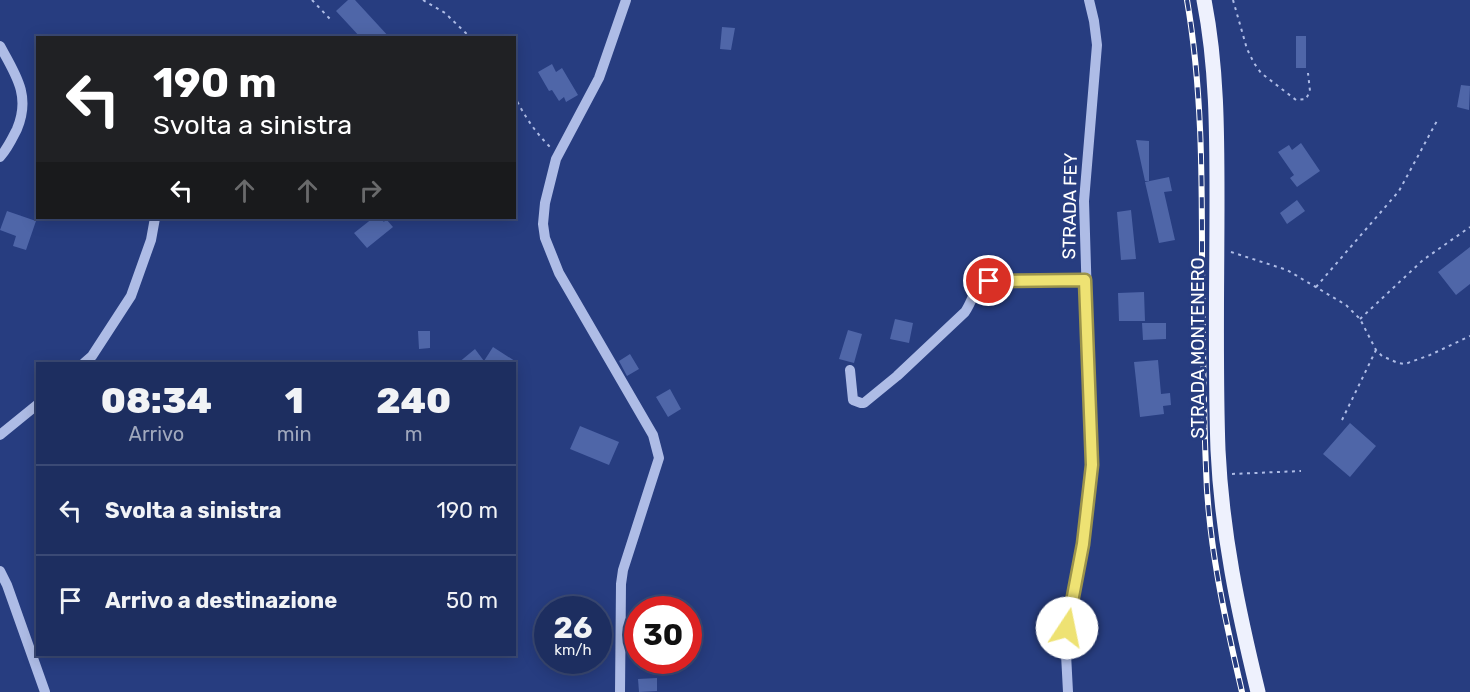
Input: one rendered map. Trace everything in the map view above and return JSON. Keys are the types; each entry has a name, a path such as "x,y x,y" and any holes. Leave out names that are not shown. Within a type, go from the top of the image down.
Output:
{"main road":[{"name":"STRADA MONTENERO","path":"1204,0 1214,76 1217,138 1220,474 1224,532 1236,601 1258,692"}],"street":[{"path":"620,692 623,570 659,459 658,451 653,435 559,273 547,244 543,224 545,203 557,157 599,78 626,0"},
{"name":"STRADA FEY","path":"1068,692 1067,628 1083,544 1092,465 1084,201 1097,45 1095,21 1089,0"},
{"path":"0,46 18,78 22,90 23,107 21,119 11,142 0,157"},
{"path":"85,362 92,356 130,296 151,240 155,219"},
{"path":"850,370 853,400 864,403 897,376 965,312 972,303 978,286 983,282 1085,280"},
{"path":"0,435 36,406"},
{"path":"0,571 45,692"}],"path":[{"path":"312,0 330,19"},
{"path":"423,0 445,13 469,36"},
{"path":"1233,0 1247,49 1262,73 1296,100 1301,101 1306,99 1310,91 1308,73"},
{"path":"516,99 541,138 557,157"},
{"path":"1316,287 1399,191 1438,120"},
{"path":"1360,319 1423,260 1470,227"},
{"path":"1217,247 1287,270 1346,305 1360,319 1376,350 1382,356 1398,363 1405,364 1430,355 1470,336"},
{"path":"1342,420 1376,350"},
{"path":"1220,474 1301,471"}],"building":[{"path":"348,0 355,0 388,36 359,36 336,11"},
{"path":"722,27 735,28 731,50 720,49"},
{"path":"1296,36 1306,36 1306,68 1296,68"},
{"path":"552,64 556,72 562,68 578,95 566,102 564,97 559,101 552,90 549,91 538,72"},
{"path":"1461,85 1470,86 1469,110 1457,107"},
{"path":"1136,140 1149,141 1149,181 1145,181"},
{"path":"1301,143 1320,171 1297,187 1290,178 1294,175 1278,152 1289,145 1292,150"},
{"path":"1169,177 1172,191 1164,192 1175,240 1159,243 1145,182"},
{"path":"1297,200 1305,211 1287,224 1280,213"},
{"path":"1131,210 1136,259 1121,260 1117,212"},
{"path":"7,211 36,221 26,250 13,246 16,236 0,230"},
{"path":"372,219 381,219 384,222 386,219 393,227 367,248 354,233"},
{"path":"1470,247 1470,284 1456,295 1438,272"},
{"path":"1144,292 1145,321 1119,321 1118,293"},
{"path":"895,319 913,323 909,343 890,339"},
{"path":"1142,323 1166,323 1166,339 1143,340"},
{"path":"848,330 862,334 854,363 839,359"},
{"path":"418,331 430,331 430,348 419,349"},
{"path":"493,347 518,363 459,362 475,349 484,361"},
{"path":"630,354 639,369 627,376 619,361"},
{"path":"1158,360 1161,394 1170,393 1171,405 1163,406 1164,414 1140,417 1134,362"},
{"path":"670,389 681,409 668,417 656,397"},
{"path":"1350,423 1376,446 1350,477 1323,454"},
{"path":"580,426 619,442 609,465 570,449"},
{"path":"657,678 657,691 639,692 638,679"}],"railway":[{"path":"1187,0 1196,65 1200,131 1207,496 1218,581 1242,692"}],"route":[{"path":"989,281 1085,280 1092,465 1083,544 1067,628"}]}
